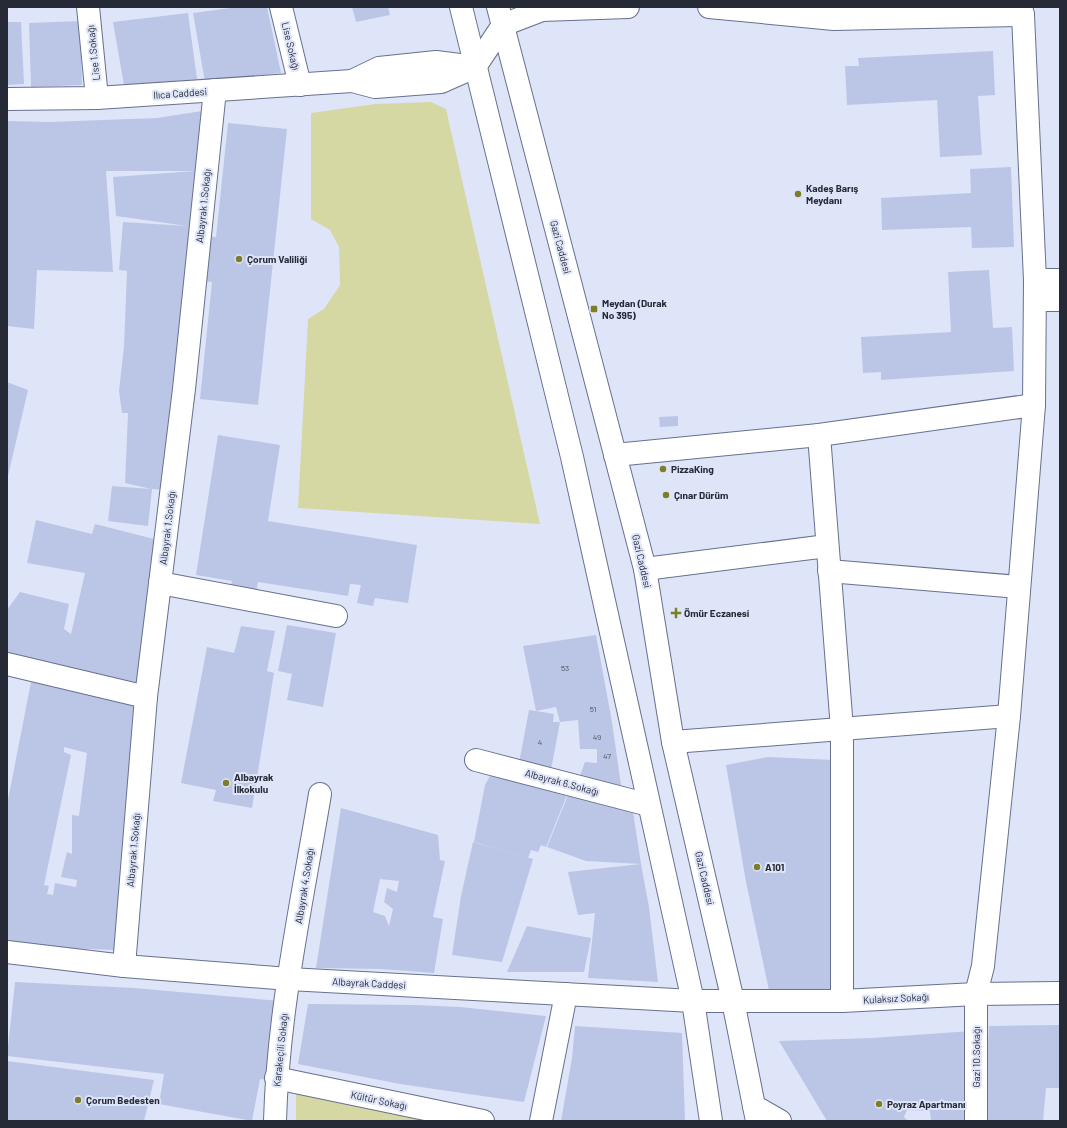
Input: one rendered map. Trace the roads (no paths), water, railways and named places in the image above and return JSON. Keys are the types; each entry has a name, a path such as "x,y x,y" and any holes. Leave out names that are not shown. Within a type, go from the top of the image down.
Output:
{"street":[{"name":"Lise 1.Sokağı","path":"88,7 97,98"},
{"name":"Lise Sokağı","path":"281,7 300,85"},
{"path":"461,7 572,457 693,1001 711,1121"},
{"path":"475,67 500,16 542,10 628,7"},
{"path":"709,7 834,13 1022,11"},
{"name":"Gazi 10.Sokağı","path":"976,1121 976,994 983,966 1009,716 1034,405 1035,290 1022,11"},
{"name":"Gazi Caddesi","path":"500,16 645,569 673,742 733,1001 755,1113"},
{"name":"Ilıca Caddesi","path":"7,99 97,98 352,81 375,87 441,82 475,67"},
{"name":"Albayrak 1.Sokağı","path":"124,966 146,697 184,389 215,90"},
{"path":"1035,290 1060,280"},
{"path":"1035,290 1060,300"},
{"path":"615,454 819,434 1034,405"},
{"path":"819,434 842,728 842,1000"},
{"path":"645,569 827,546"},
{"path":"829,571 1019,587"},
{"path":"160,583 336,616"},
{"path":"7,664 146,697"},
{"path":"673,742 1009,716"},
{"name":"Albayrak 6.Sokağı","path":"476,760 649,805"},
{"name":"Albayrak 4.Sokağı","path":"289,979 320,794"},
{"name":"Albayrak Caddesi","path":"7,952 124,966 289,979 693,1001 733,1001"},
{"name":"Karakeçili Sokağı","path":"275,1121 276,1078 289,979"},
{"name":"Kulaksız Sokağı","path":"733,1001 842,1000 976,994 1060,993"},
{"path":"541,1121 566,994"},
{"name":"Kültür Sokağı","path":"276,1078 483,1121"},
{"path":"755,1113 780,1121"}],"place":[{"name":"Kadeş Barış Meydanı","path":"798,194"},
{"name":"Çorum Valiliği","path":"239,259"},
{"name":"Meydan (Durak No 395)","path":"594,309"},
{"name":"PizzaKing","path":"663,469"},
{"name":"Çınar Dürüm","path":"666,495"},
{"name":"Ömür Eczanesi","path":"676,613"},
{"name":"Albayrak İlkokulu","path":"226,783"},
{"name":"A101","path":"757,867"},
{"name":"Çorum Bedesten","path":"78,1100"},
{"name":"Poyraz Apartmanı","path":"879,1104"}]}
